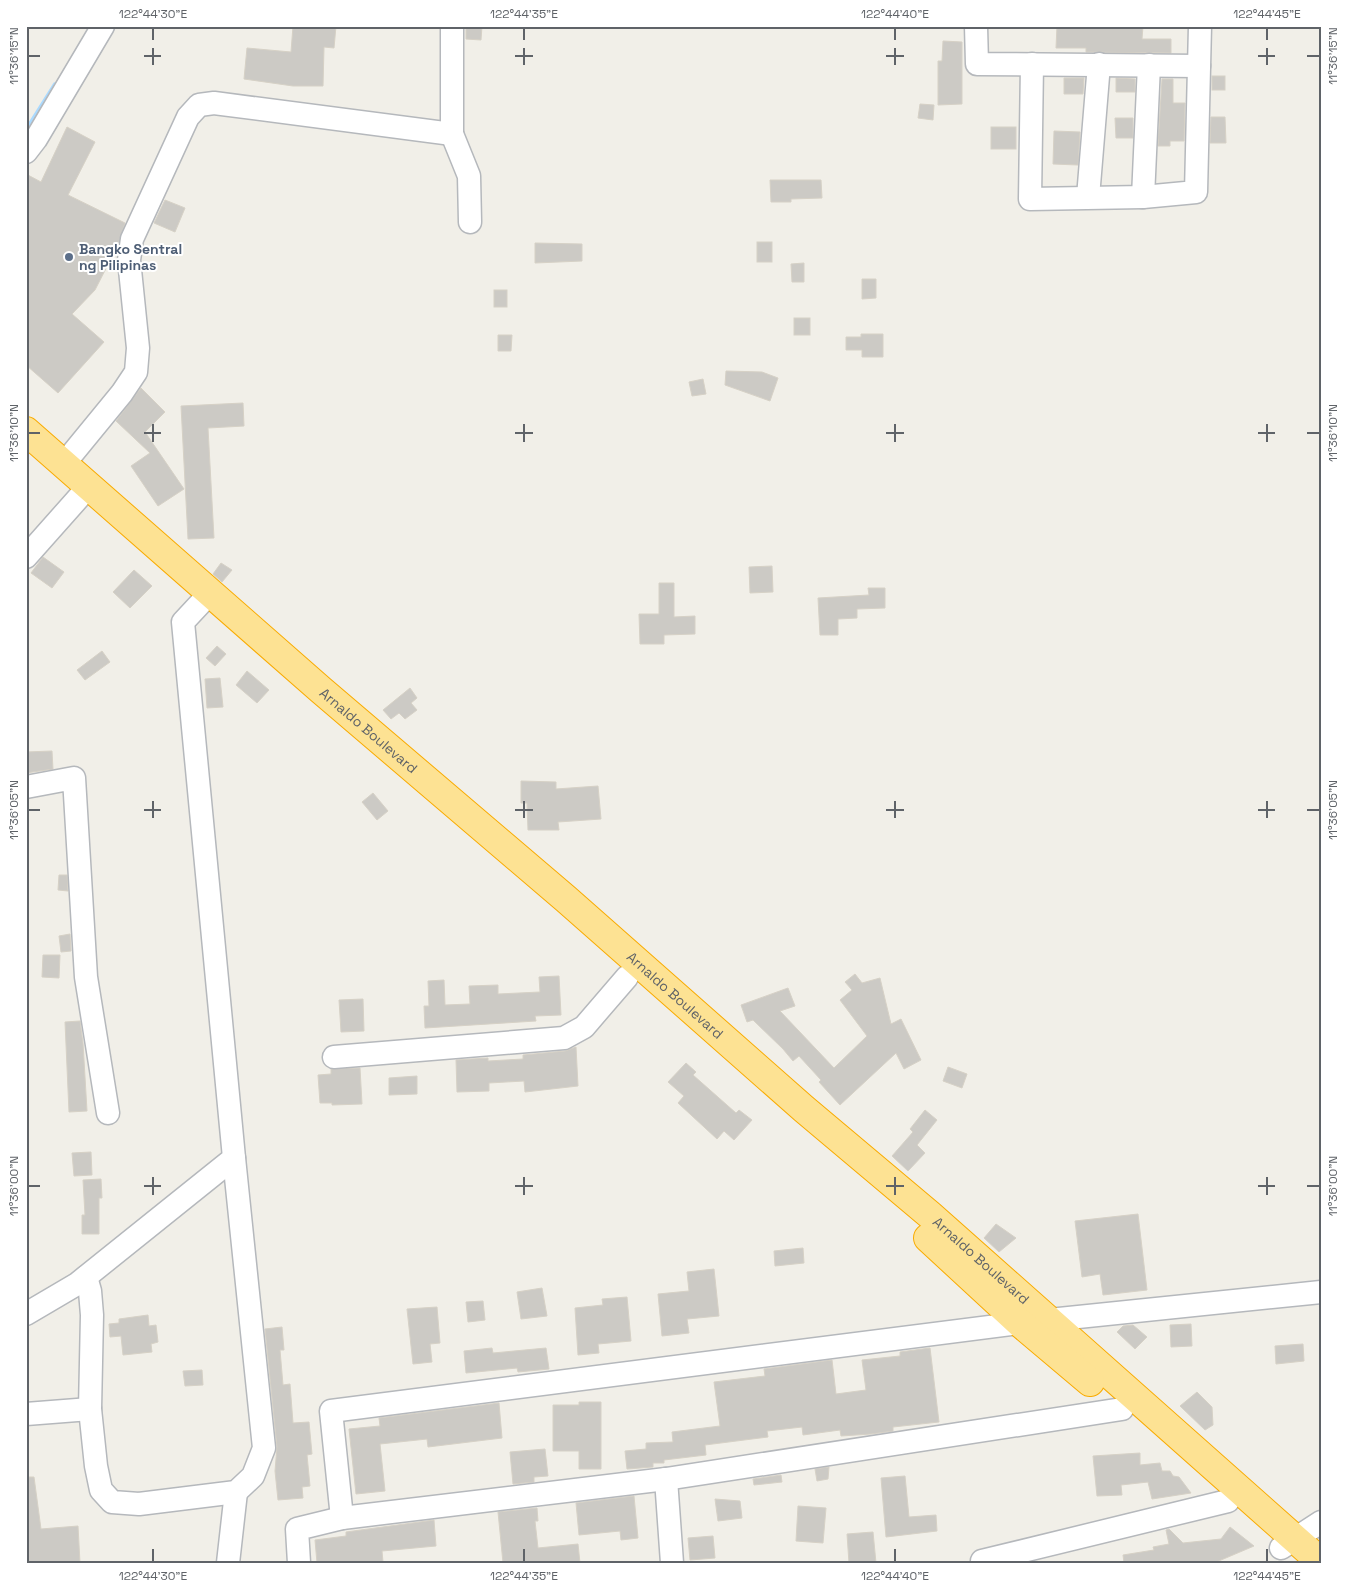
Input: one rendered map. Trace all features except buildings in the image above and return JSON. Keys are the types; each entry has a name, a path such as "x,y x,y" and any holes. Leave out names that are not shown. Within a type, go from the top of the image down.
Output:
{"highway":[{"name":"Arnaldo Boulevard","path":"26,431 63,465 83,493"},
{"name":"Arnaldo Boulevard","path":"26,456 83,493 429,795 559,905 798,1116 924,1222 1048,1320 1228,1501 1291,1550 1321,1562"},
{"name":"Arnaldo Boulevard","path":"559,905 627,977 679,1012"},
{"name":"Arnaldo Boulevard","path":"924,1222 1020,1323 1122,1409 1163,1434 1291,1550"}],"street":[{"path":"30,141 103,26"},
{"path":"452,26 452,134 470,176 470,222"},
{"path":"976,26 977,64 1199,66"},
{"path":"1032,64 1030,199 1144,197 1196,192 1200,26"},
{"path":"1088,197 1098,64"},
{"path":"1144,197 1149,65"},
{"path":"63,465 136,372 138,348 129,260 132,239 188,117 199,104 214,103 452,134"},
{"path":"26,557 83,493"},
{"path":"86,1277 90,1291 92,1315 90,1409 100,1490 112,1502 139,1504 236,1492 253,1476 264,1448 234,1158 183,622 205,598"},
{"path":"26,787 74,778 86,977 108,1113"},
{"path":"334,1057 564,1038 584,1026 627,977"},
{"path":"26,1314 86,1277 234,1158"},
{"path":"342,1518 331,1411 1020,1323 1321,1292"},
{"path":"26,1414 90,1409"},
{"path":"299,1563 297,1529 342,1518 666,1479 1122,1409"},
{"path":"666,1479 672,1563"},
{"path":"228,1563 236,1492"},
{"path":"982,1561 1228,1501"},
{"path":"1291,1550 1321,1522"}],"waterway":[{"path":"26,131 55,85"}],"place":[{"name":"Bangko Sentral ng Pilipinas","path":"69,257"}]}
